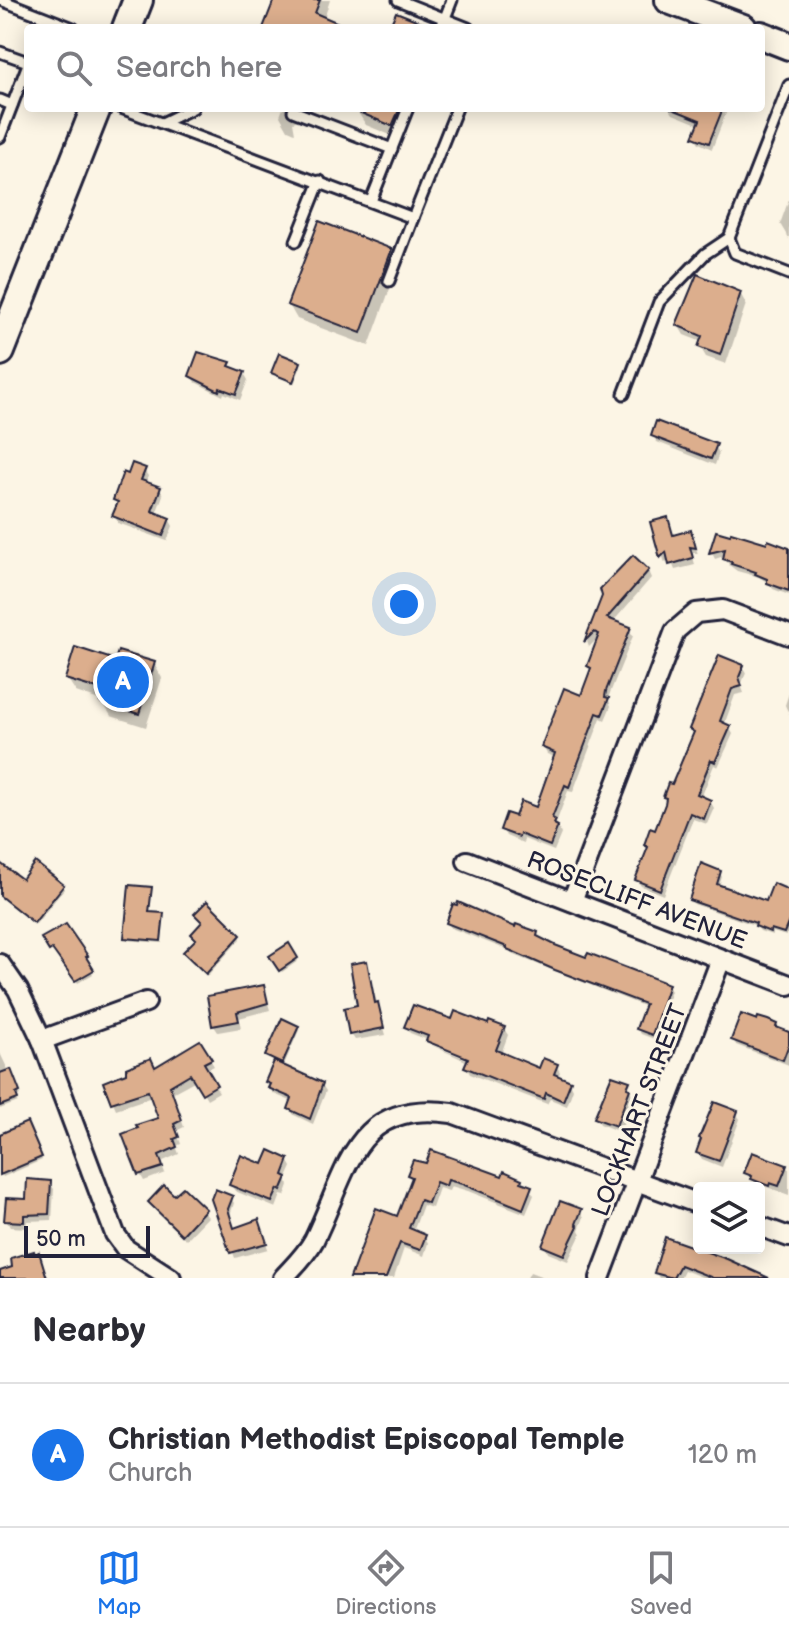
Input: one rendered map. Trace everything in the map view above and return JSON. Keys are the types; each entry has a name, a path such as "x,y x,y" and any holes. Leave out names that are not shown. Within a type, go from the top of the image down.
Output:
{"main road":[{"path":"129,24 138,0"},
{"path":"669,0 732,24"},
{"path":"765,37 789,46"},
{"path":"0,351 94,112"}],"street":[{"path":"572,901 675,631 696,613 723,610 789,635"},
{"name":"ROSECLIFF AVENUE","path":"467,861 789,985"},
{"name":"LOCKHART STREET","path":"600,1278 721,959"},
{"path":"0,964 18,990 42,1040 115,1234 126,1249 171,1278"},
{"path":"42,1040 146,1002"},
{"path":"283,1278 303,1258 313,1242 355,1148 387,1119 426,1109 452,1113 693,1202"},
{"path":"765,1228 789,1237"}],"lane":[{"path":"1,0 63,24"},
{"path":"398,0 443,23 452,0"},
{"path":"0,52 24,61"},
{"path":"0,137 24,74"},
{"path":"624,394 659,302 705,254 729,238 789,85"},
{"path":"0,100 12,105"},
{"path":"132,112 413,218"},
{"path":"162,123 185,112"},
{"path":"296,112 392,149"},
{"path":"371,201 406,112"},
{"path":"389,281 455,112"},
{"path":"296,241 320,181"},
{"path":"729,238 735,253 789,274"}],"building":[{"path":"274,0 320,0 315,13 341,24 265,24"},
{"path":"396,12 426,24 391,24"},
{"path":"359,112 398,112 392,126"},
{"path":"680,112 721,112 709,143 693,137 700,120"},
{"path":"319,221 392,249 361,333 287,305"},
{"path":"697,274 741,292 720,355 698,347 702,336 676,325"},
{"path":"198,352 231,362 229,366 245,372 236,394 220,388 219,391 189,376"},
{"path":"279,353 301,362 293,382 271,373"},
{"path":"656,421 717,444 711,459 651,436"},
{"path":"132,463 146,468 141,480 161,487 152,511 170,518 163,536 112,516 118,502 113,500 123,472 128,474"},
{"path":"668,517 673,535 691,530 696,548 690,547 693,558 669,565 666,552 660,558 650,522"},
{"path":"716,531 730,535 731,532 767,543 768,540 789,548 789,591 767,583 767,579 756,572 723,559 725,549 709,553"},
{"path":"633,555 649,570 607,618 631,627 606,691 605,697 609,698 602,715 597,713 569,787 565,785 552,818 558,826 550,846 500,830 506,813 515,816 521,801 536,807 555,753 541,747 564,688 581,695 591,668 587,666 599,634 594,632 584,642 602,596 600,589"},
{"path":"75,647 115,660 118,651 155,662 139,714 100,702 104,691 65,679"},
{"path":"719,655 744,665 739,677 742,686 732,689 720,721 731,726 715,762 711,760 697,794 711,800 704,819 690,813 660,890 635,880 648,847 644,845 650,828 655,830 665,804 666,798 663,797 668,783 672,784 694,732 689,729"},
{"path":"35,862 64,885 34,923 0,896 0,863 22,879"},
{"path":"701,863 721,871 717,884 766,901 773,883 789,890 789,921 784,933 771,929 770,932 755,926 756,923 689,900"},
{"path":"129,885 152,887 149,912 164,913 161,941 124,938"},
{"path":"207,901 241,935 206,974 183,952 196,939 191,934 202,922 194,914"},
{"path":"458,902 515,927 516,924 538,932 537,936 555,945 586,957 588,953 669,984 652,1035 636,1029 645,1004 555,970 446,923 453,904 457,905"},
{"path":"66,924 94,970 75,981 41,938"},
{"path":"289,943 298,958 279,971 269,956"},
{"path":"367,961 375,1003 378,1002 384,1028 349,1035 344,1008 357,1005 350,964"},
{"path":"264,985 268,1003 237,1012 239,1021 212,1026 207,996"},
{"path":"413,1005 452,1019 455,1011 505,1027 496,1050 539,1068 543,1058 558,1064 554,1074 571,1081 563,1101 546,1093 544,1099 464,1067 468,1058 426,1041 428,1036 404,1027"},
{"path":"741,1014 768,1020 789,1032 789,1044 783,1060 731,1040"},
{"path":"282,1018 299,1026 282,1064 265,1056"},
{"path":"200,1040 212,1059 204,1063 217,1085 202,1094 190,1074 170,1086 182,1120 174,1124 179,1137 174,1139 177,1147 159,1155 163,1167 138,1175 122,1134 138,1128 136,1125 158,1118 148,1091 111,1103 103,1082 151,1058 155,1067"},
{"path":"274,1061 323,1083 310,1119 288,1109 292,1098 268,1088 270,1084 265,1082"},
{"path":"11,1069 20,1092 16,1094 18,1099 0,1106 0,1073"},
{"path":"612,1075 630,1081 616,1126 594,1118"},
{"path":"714,1102 738,1111 719,1161 696,1153"},
{"path":"27,1122 42,1157 0,1175 0,1134"},
{"path":"269,1150 289,1159 283,1175 287,1177 272,1202 229,1185 241,1155 263,1164"},
{"path":"431,1150 502,1176 504,1171 522,1179 521,1182 532,1186 523,1209 462,1184 448,1180 446,1186 436,1182 428,1203 420,1200 409,1228 426,1235 420,1250 400,1243 386,1278 350,1278 376,1208 397,1216 412,1177 407,1175 413,1160 426,1163"},
{"path":"752,1152 787,1165 779,1186 770,1183 769,1186 744,1173"},
{"path":"27,1179 51,1181 49,1214 24,1215 24,1222 4,1221 6,1198 26,1199"},
{"path":"164,1185 174,1195 183,1187 206,1209 182,1235 148,1202"},
{"path":"215,1189 233,1196 228,1209 234,1228 259,1219 267,1243 230,1253 211,1199"},
{"path":"560,1201 582,1209 576,1224 578,1226 564,1255 542,1246"},
{"path":"665,1237 693,1247 693,1254 713,1254 769,1278 713,1278 680,1265 673,1278 654,1273"},
{"path":"34,1251 35,1254 39,1252 47,1278 0,1278 0,1271 12,1267 11,1258"}],"place":[{"name":"Christian Methodist Episcopal Temple","path":"123,682"}]}
